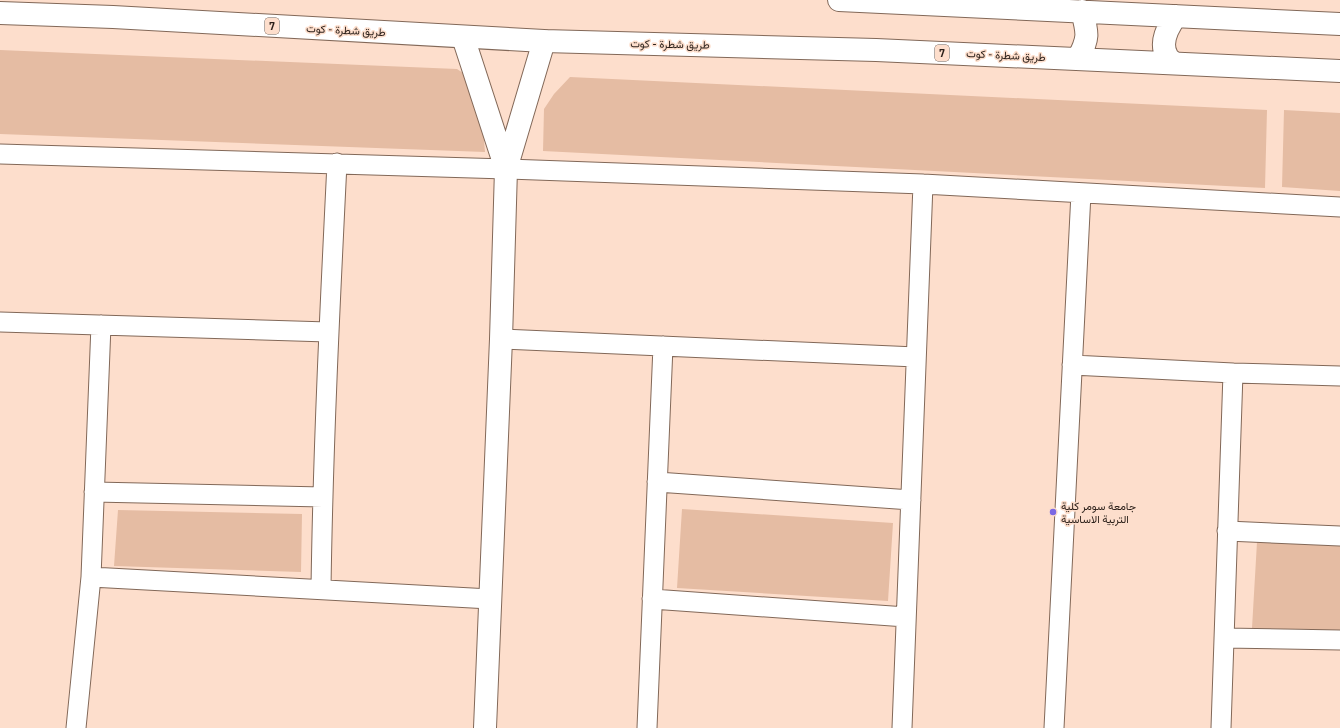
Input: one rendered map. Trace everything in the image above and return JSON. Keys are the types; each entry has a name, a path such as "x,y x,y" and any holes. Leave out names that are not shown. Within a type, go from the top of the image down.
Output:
{"main road":[{"path":"839,0 1340,24"},
{"name":"طريق شطرة - كوت","path":"0,13 114,9 463,37 544,41 876,50 1340,70"},
{"path":"1078,59 1085,45 1087,34 1082,12"},
{"path":"1174,63 1167,56 1164,41 1167,29 1176,16"},
{"path":"463,37 506,168"},
{"path":"485,728 501,339 506,168 544,41"}],"street":[{"path":"0,154 506,168 923,184 1340,207"},
{"path":"321,590 328,332 337,164"},
{"path":"902,728 923,184"},
{"path":"1054,728 1081,193"},
{"path":"0,322 328,332"},
{"path":"76,728 91,577 101,325"},
{"path":"501,339 916,357"},
{"path":"646,728 663,346"},
{"path":"1072,365 1232,373 1340,376"},
{"path":"1221,728 1232,373"},
{"path":"657,482 911,500"},
{"path":"94,492 323,498"},
{"path":"1227,531 1340,536"},
{"path":"91,577 490,599"},
{"path":"652,599 906,617"},
{"path":"1224,638 1340,640"}],"shaded area":[{"path":"0,50 457,69 472,79 481,106 485,152 0,134"},
{"path":"570,77 1267,110 1265,188 543,151 544,109 554,94"},
{"path":"1284,110 1340,113 1340,191 1282,187"},
{"path":"682,509 893,523 888,601 677,588"},
{"path":"118,510 302,514 301,572 114,566"},
{"path":"1257,542 1340,545 1340,631 1252,628"}],"place":[{"name":"جامعة سومر كلية التربية الاساسية","path":"1053,512"}]}
